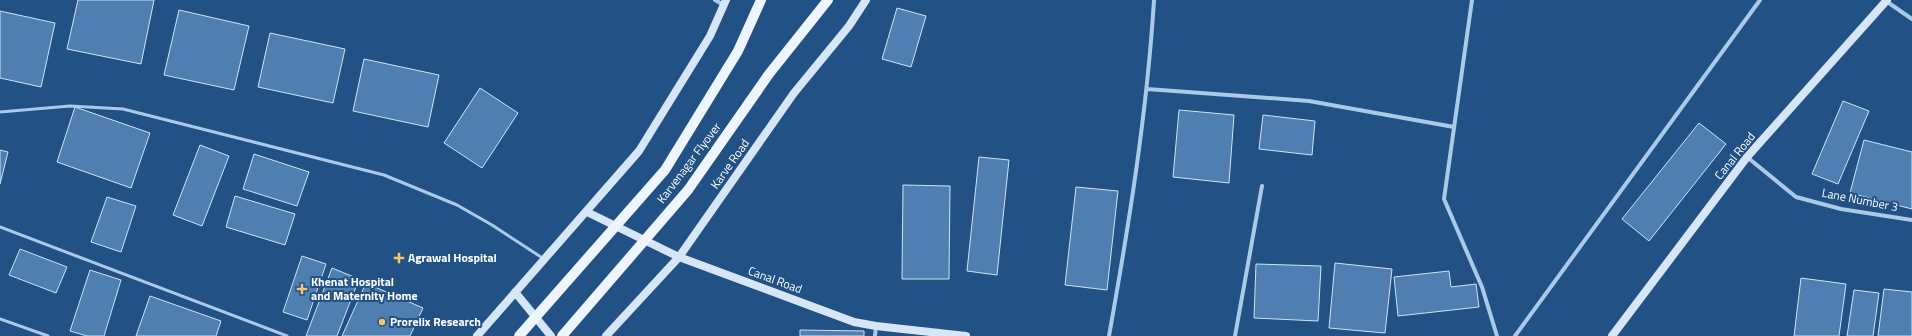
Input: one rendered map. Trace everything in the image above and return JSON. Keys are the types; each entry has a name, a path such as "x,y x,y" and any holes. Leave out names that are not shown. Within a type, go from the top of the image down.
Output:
{"main road":[{"name":"Karvenagar Flyover","path":"519,336 665,170 738,51 761,0"},
{"name":"Karvenagar Flyover","path":"562,336 688,190 769,74 828,0"}],"street":[{"path":"477,336 639,151 710,36 725,2 715,0"},
{"name":"Karve Road","path":"606,336 680,257 794,93 849,26 866,0"},
{"path":"1109,336 1125,245 1147,89 1154,0"},
{"path":"1472,0 1444,199 1482,287 1497,336"},
{"path":"1515,336 1760,0"},
{"path":"1886,1 1912,19"},
{"name":"Canal Road","path":"1612,336 1747,157 1886,1"},
{"path":"1147,89 1309,101 1454,127"},
{"name":"Lane Number 3","path":"1747,157 1796,197 1841,209 1912,220"},
{"path":"1235,336 1262,186"},
{"name":"Canal Road","path":"587,212 680,257 854,322 876,326 966,336"},
{"path":"516,292 551,336"},
{"path":"875,336 876,326"}],"lane":[{"path":"0,112 70,106 123,109 384,175 456,205 492,225 544,259"},
{"path":"0,227 287,336"},
{"path":"0,319 48,336"}],"building":[{"path":"78,0 154,0 141,64 67,49"},
{"path":"897,8 926,16 911,67 882,59"},
{"path":"179,10 249,26 234,90 164,75"},
{"path":"0,11 55,23 41,87 0,78"},
{"path":"270,33 345,49 333,103 258,87"},
{"path":"364,59 439,75 428,127 353,111"},
{"path":"480,88 518,113 482,168 444,143"},
{"path":"1843,101 1869,111 1838,184 1812,174"},
{"path":"75,107 150,133 131,188 57,162"},
{"path":"1179,110 1234,115 1229,183 1173,177"},
{"path":"1263,115 1315,121 1312,155 1259,149"},
{"path":"1699,123 1726,144 1649,241 1622,219"},
{"path":"1864,140 1912,152 1912,209 1850,193"},
{"path":"200,145 229,156 202,226 173,215"},
{"path":"0,150 8,152 0,184"},
{"path":"254,154 309,172 297,206 243,189"},
{"path":"979,157 1009,160 997,275 967,271"},
{"path":"903,185 950,186 949,279 902,279"},
{"path":"1076,187 1118,191 1107,290 1065,285"},
{"path":"235,196 295,214 285,245 226,227"},
{"path":"107,197 136,206 121,252 91,242"},
{"path":"20,249 67,267 56,293 9,275"},
{"path":"302,256 326,264 307,320 283,312"},
{"path":"1335,263 1392,269 1385,333 1329,328"},
{"path":"1256,264 1321,266 1318,321 1254,318"},
{"path":"332,268 359,279 337,336 306,336"},
{"path":"90,270 121,280 104,336 87,336 70,331"},
{"path":"1449,271 1451,287 1476,284 1479,307 1398,316 1394,277"},
{"path":"1801,278 1846,284 1839,336 1794,336"},
{"name":"Prorelix Research","path":"366,283 423,308 410,336 342,336"},
{"path":"1884,289 1912,292 1912,336 1878,336"},
{"path":"1854,290 1879,293 1873,336 1847,336"},
{"path":"150,296 221,321 216,336 136,336"},
{"path":"800,330 864,331 864,336 800,336"}],"place":[{"name":"Agrawal Hospital","path":"399,258"},
{"name":"Khenat Hospital and Maternity Home","path":"302,289"},
{"name":"Prorelix Research","path":"382,322"}]}
